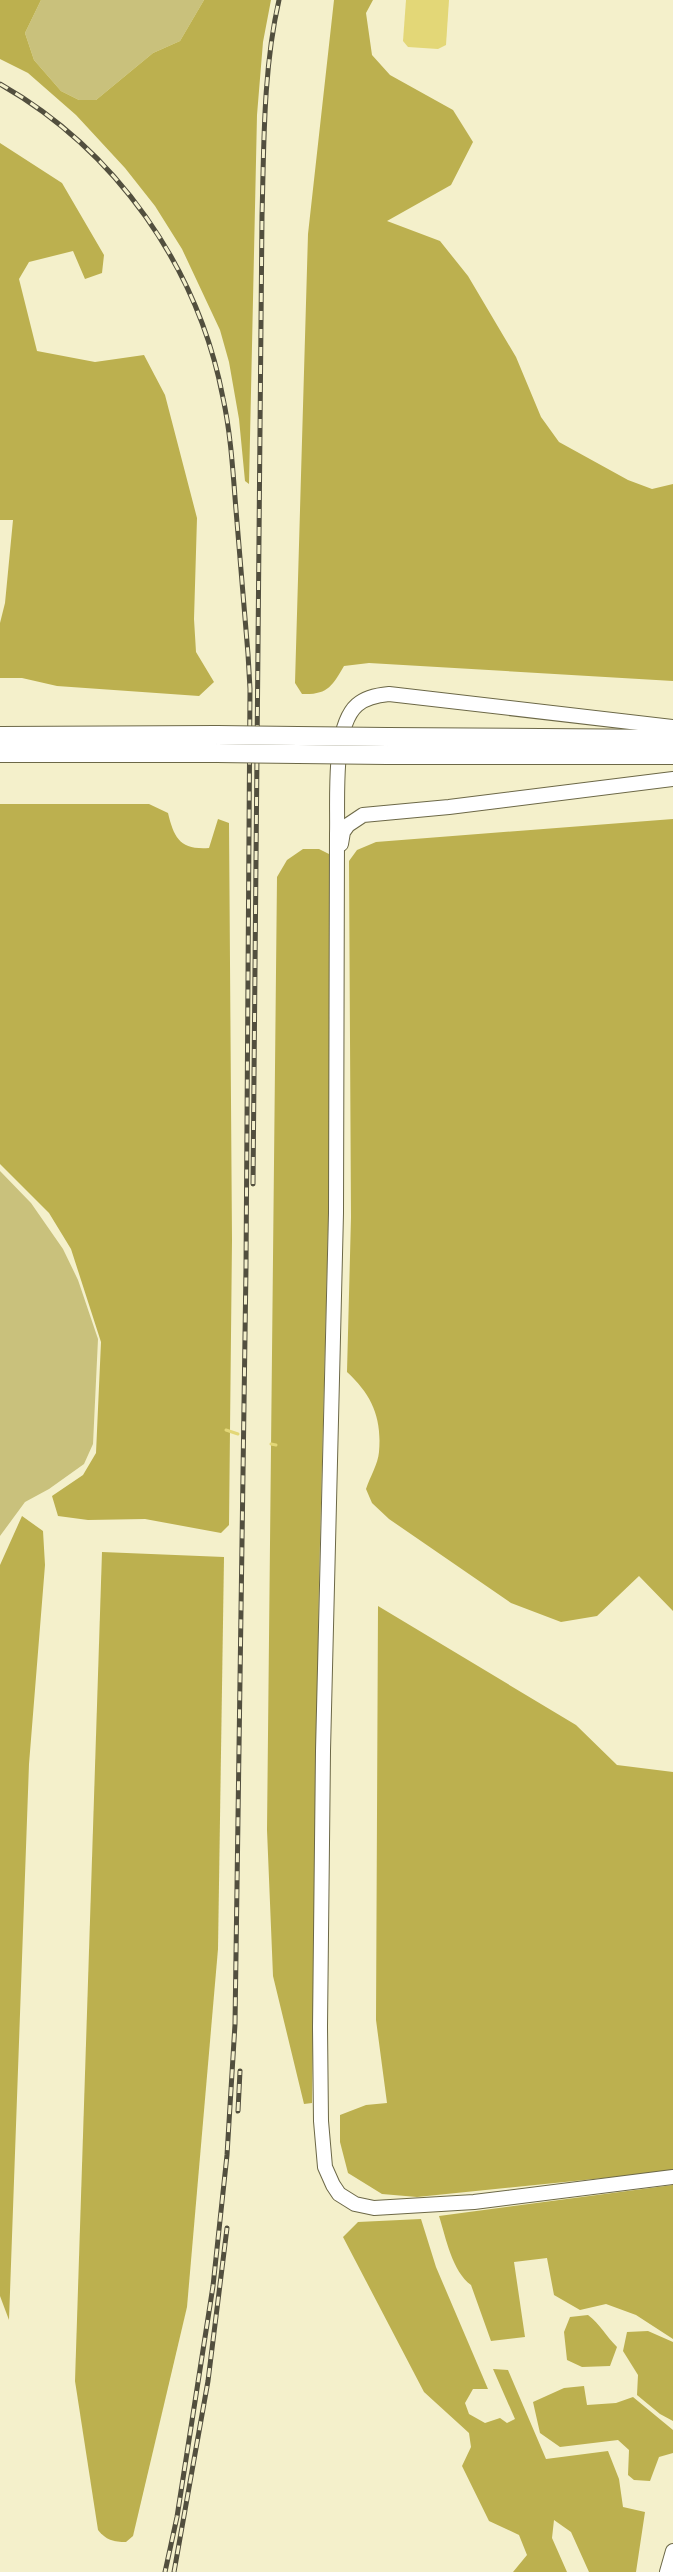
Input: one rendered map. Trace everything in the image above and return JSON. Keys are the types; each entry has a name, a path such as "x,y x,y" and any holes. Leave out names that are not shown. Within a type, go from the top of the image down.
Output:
{"main road":[{"path":"0,736 217,735 673,739"},
{"path":"0,753 673,755"}],"street":[{"path":"673,727 390,694 377,695 357,704 349,713 343,730 338,772 336,1213 323,1751 320,2018 321,2128 325,2166 333,2186 339,2194 355,2204 374,2208 474,2202 673,2177"},
{"path":"338,772 341,790 346,802 354,811 363,815"},
{"path":"338,882 343,832 354,820 363,815 449,808 673,779"},
{"path":"668,2572 673,2552"}],"shaded area":[{"path":"0,0 41,0 25,33 34,60 61,91 79,100 96,100 153,53 180,41 204,0 271,0 263,42 257,115 249,484 245,481 239,419 229,362 220,330 182,249 155,206 125,168 76,115 28,73 0,59"},
{"path":"41,0 204,0 180,41 153,53 96,100 79,100 61,91 34,60 25,33"},
{"path":"334,0 373,0 366,13 372,55 390,75 453,110 473,142 451,185 387,221 440,241 468,276 516,357 541,417 559,442 628,480 652,489 673,484 673,681 369,663 344,666 332,684 324,691 318,693 302,694 295,683 308,234"},
{"path":"406,0 449,0 446,45 438,49 408,47 403,41"},
{"path":"0,143 62,183 104,255 102,273 85,279 73,251 29,262 19,279 37,351 95,362 144,355 165,395 197,518 194,619 196,652 214,682 199,696 57,686 22,678 0,678 0,623 5,603 13,520 0,520"},
{"path":"0,804 149,804 168,813 176,836 180,841 191,847 199,848 209,848 218,819 229,823 232,1240 229,1525 221,1533 145,1519 88,1520 58,1516 52,1496 83,1475 96,1453 101,1342 71,1249 49,1213 0,1164"},
{"path":"673,819 673,1611 639,1576 597,1616 561,1622 511,1603 389,1519 372,1503 366,1489 378,1457 379,1428 374,1408 369,1398 347,1372 351,1217 349,861 357,850 376,842"},
{"path":"303,849 319,849 329,854 332,1073 319,1582 312,2103 304,2104 273,1976 267,1830 277,877 287,860"},
{"path":"0,1171 31,1203 63,1249 78,1280 98,1339 93,1444 84,1464 49,1489 25,1502 0,1536"},
{"path":"22,1516 43,1531 45,1565 29,1764 9,2320 0,2296 0,1565"},
{"path":"102,1552 224,1557 218,1949 187,2307 133,2536 126,2542 110,2540 98,2530 75,2381"},
{"path":"378,1606 576,1725 617,1765 673,1772 673,2171 417,2197 382,2194 348,2173 340,2142 340,2115 366,2105 387,2103 376,2020"},
{"path":"673,2185 673,2339 636,2315 606,2304 580,2310 554,2295 547,2258 514,2262 525,2337 491,2341 471,2285 464,2279 454,2263 439,2216"},
{"path":"421,2219 436,2267 488,2389 473,2389 465,2403 469,2414 485,2423 500,2418 507,2423 515,2419 493,2369 508,2370 546,2459 608,2451 619,2479 623,2507 645,2512 636,2572 589,2572 571,2532 554,2520 552,2538 567,2572 513,2572 527,2555 519,2535 489,2521 462,2466 471,2447 469,2433 424,2392 343,2237 358,2222"},
{"path":"588,2315 617,2347 610,2366 582,2367 567,2360 564,2332 570,2317"},
{"path":"648,2331 673,2342 673,2421 660,2414 637,2395 638,2375 623,2351 627,2332"},
{"path":"584,2386 587,2405 616,2403 633,2397 673,2430 673,2453 659,2457 650,2481 634,2480 628,2475 629,2450 618,2440 560,2447 540,2433 533,2402 564,2388"}],"waterway":[{"path":"226,1430 238,1434"},
{"path":"271,1444 276,1445"}],"railway":[{"path":"253,1184 262,216 267,80 279,0"},
{"path":"0,84 42,111 80,142 115,178 146,217 172,258 194,303 211,350 228,426 248,654 250,689 246,1267 235,2024 227,2155 213,2286 177,2517 165,2572"},
{"path":"238,2111 240,2071"},
{"path":"174,2572 208,2381 227,2228"}]}
